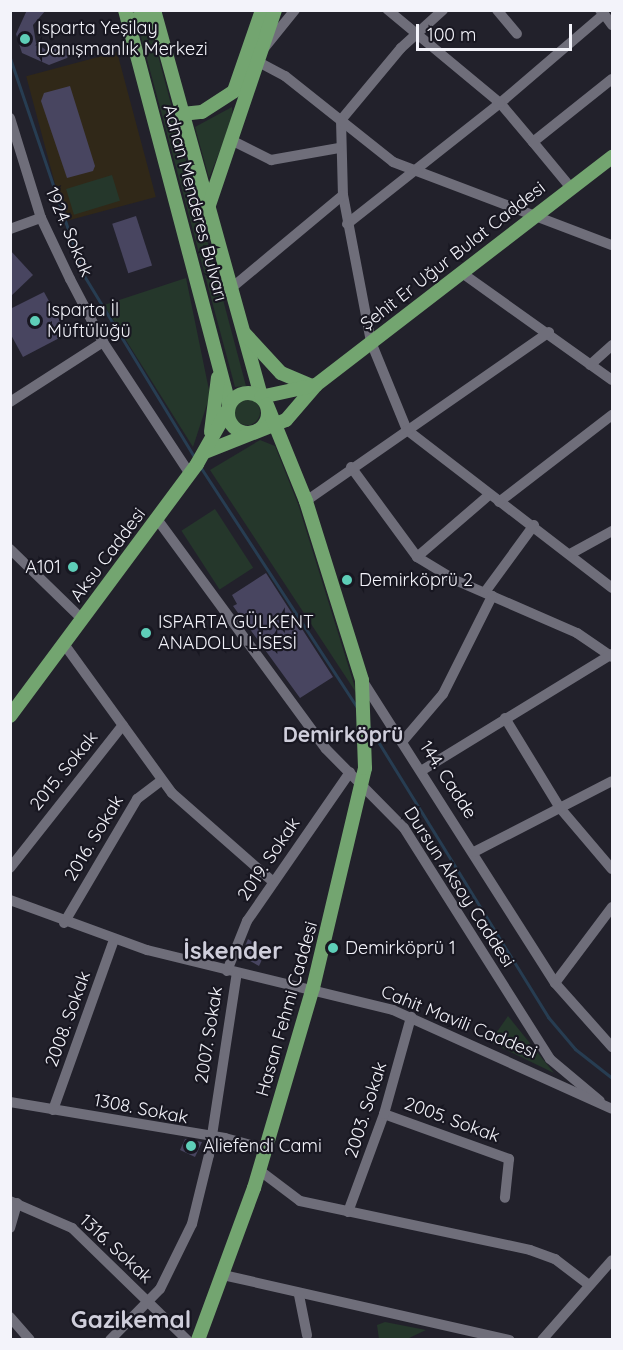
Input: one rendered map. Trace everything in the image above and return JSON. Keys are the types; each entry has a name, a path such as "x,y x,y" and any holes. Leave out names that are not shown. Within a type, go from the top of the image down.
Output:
{"main road":[{"path":"182,114 202,112 228,97 257,56 262,10"},
{"path":"207,210 257,56 275,10"},
{"path":"126,16 155,12"},
{"name":"Adnan Menderes Bulvarı","path":"155,12 236,317 264,401"},
{"name":"Adnan Menderes Bulvarı","path":"126,16 216,351 228,407"},
{"name":"Şehit Er Uğur Bulat Caddesi","path":"205,452 276,424 314,385 612,157"},
{"path":"236,317 273,367 295,382 314,385"},
{"path":"205,452 217,396 216,351"},
{"name":"Şehit Er Uğur Bulat Caddesi","path":"264,401 314,385"},
{"path":"245,392 264,401 265,424 255,432 235,429 228,407 245,392"},
{"name":"144. Cadde","path":"264,401 276,424 306,501 362,680"},
{"name":"Aksu Caddesi","path":"10,716 190,474 205,452 228,407"},
{"name":"Hasan Fehmi Caddesi","path":"198,1340 259,1170 313,988 363,782 367,706 362,680"}],"street":[{"path":"282,10 295,11"},
{"path":"388,10 500,103 571,188"},
{"path":"443,10 418,33 341,120 339,148 343,195 371,342 407,430 489,495 572,552 612,588"},
{"path":"496,10 517,34"},
{"path":"295,11 257,56 393,162 413,172 539,214 612,245"},
{"path":"347,224 500,103 602,12 612,25"},
{"path":"533,142 612,79"},
{"name":"1924. Sokak","path":"10,118 41,218 103,342 190,474"},
{"path":"231,140 271,160 339,148"},
{"path":"229,290 343,195"},
{"path":"10,230 41,218"},
{"path":"462,273 549,332 612,380"},
{"path":"306,501 351,467 549,332"},
{"path":"10,402 103,342"},
{"path":"590,365 612,345"},
{"path":"499,502 612,415"},
{"path":"351,467 417,557 488,594 577,633 612,655 421,771"},
{"path":"417,557 489,495"},
{"name":"Dursun Aksoy Caddesi","path":"157,519 326,749 363,782 415,842 545,1052 600,1101"},
{"path":"402,742 443,694 488,594 534,525"},
{"path":"572,552 612,531"},
{"path":"10,549 82,619"},
{"path":"64,644 162,780 272,881"},
{"name":"144. Cadde","path":"362,680 474,852 555,983 612,1047"},
{"path":"505,718 560,808 612,869"},
{"name":"2015. Sokak","path":"10,868 123,724"},
{"name":"2019. Sokak","path":"232,972 241,931 272,881 350,772"},
{"name":"2016. Sokak","path":"64,923 137,799 162,780"},
{"path":"474,852 612,781"},
{"name":"Cahit Mavili Caddesi","path":"10,900 64,923 114,940 232,972 313,988 411,1017 600,1101 612,1109"},
{"path":"555,983 612,907"},
{"name":"2008. Sokak","path":"53,1110 114,940"},
{"name":"2007. Sokak","path":"110,1340 149,1302 186,1243 212,1137 232,972"},
{"name":"2003. Sokak","path":"348,1212 384,1114 411,1017"},
{"name":"1308. Sokak","path":"10,1102 212,1137 265,1149"},
{"name":"2005. Sokak","path":"384,1114 510,1159 505,1198"},
{"path":"259,1170 294,1199 530,1250 555,1259 589,1285"},
{"path":"10,1228 14,1202"},
{"name":"1316. Sokak","path":"14,1202 72,1228 187,1340"},
{"path":"542,1339 612,1260"},
{"path":"223,1275 299,1295 510,1340"},
{"path":"299,1295 307,1335"},
{"path":"10,1317 30,1340"}],"shaded area":[{"path":"117,52 156,197 65,221 26,76"}],"green space":[{"path":"146,27 151,29 246,386 235,387 140,33"},
{"path":"232,107 233,118 209,178 195,127"},
{"path":"112,175 120,201 74,215 66,189"},
{"path":"186,278 210,395 193,447 104,305"},
{"path":"247,399 256,403 260,412 256,421 247,425 238,421 234,412 238,403"},
{"path":"260,440 275,446 298,504 357,694 210,470"},
{"path":"215,509 253,568 220,589 181,531"},
{"path":"508,1016 554,1073 490,1042"},
{"path":"385,1322 426,1330 407,1339 379,1339 377,1325"}],"building":[{"name":"Isparta Yeşilay Danışmanlık Merkezi","path":"27,10 46,10 33,25 36,43 46,50 63,45 72,51 67,58 49,65 22,53 16,34"},
{"path":"70,86 95,166 93,171 67,178 41,101 44,93"},
{"path":"136,216 152,265 128,273 112,224"},
{"path":"10,250 33,275 10,297"},
{"name":"Isparta İl Müftülüğü","path":"44,292 67,334 23,357 10,333 10,309"},
{"path":"266,573 333,677 300,698 233,606 237,604 232,595"},
{"path":"248,939 266,951 259,966 241,956"},
{"name":"Aliefendi Cami","path":"185,1139 202,1142 195,1157 180,1150"}],"waterway":[{"path":"10,58 83,274 196,460"},
{"path":"201,468 358,709"},
{"path":"369,727 548,1017 575,1049 612,1078"}],"place":[{"name":"Isparta Yeşilay Danışmanlık Merkezi","path":"25,39"},
{"name":"Isparta İl Müftülüğü","path":"35,321"},
{"name":"A101","path":"73,567"},
{"name":"Demirköprü 2","path":"347,580"},
{"name":"ISPARTA GÜLKENT ANADOLU LİSESİ","path":"146,633"},
{"name":"Demirköprü 1","path":"333,948"},
{"name":"Aliefendi Cami","path":"191,1146"}],"district":[{"name":"Demirköprü","path":"343,734"},
{"name":"İskender","path":"233,951"},
{"name":"Gazikemal","path":"131,1320"}]}
